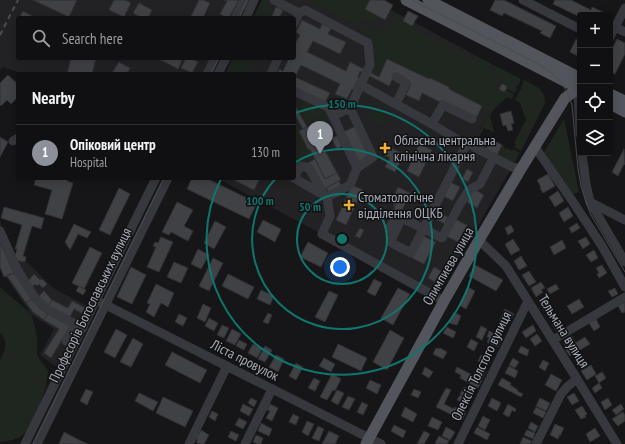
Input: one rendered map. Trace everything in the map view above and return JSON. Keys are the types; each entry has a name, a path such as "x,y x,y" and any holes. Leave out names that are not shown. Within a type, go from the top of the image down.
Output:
{"main road":[{"path":"406,0 577,88"},
{"path":"428,0 548,61 577,88"},
{"path":"550,74 561,90 561,105"},
{"path":"561,105 577,90"},
{"path":"613,95 625,101"},
{"name":"Олимпиева улица","path":"367,441 479,240 561,105"},
{"path":"613,106 625,112"}],"street":[{"path":"236,16 244,0"},
{"path":"247,16 254,0"},
{"path":"274,0 299,13"},
{"path":"523,0 577,27"},
{"path":"613,31 625,8"},
{"path":"296,20 299,13 305,10 368,43 370,65 362,85 350,108 333,116"},
{"path":"615,27 625,32"},
{"path":"208,72 214,60"},
{"path":"219,72 225,60"},
{"path":"272,72 277,60"},
{"path":"396,78 406,83 396,104"},
{"path":"362,85 466,145"},
{"path":"296,91 328,107 358,168"},
{"path":"432,124 443,105 472,119"},
{"path":"350,108 373,157 358,168 350,185 326,196 330,216 322,234 444,301"},
{"path":"494,157 480,184 468,190 442,238 423,229 402,218 390,242 411,253 423,229 466,145 473,143 474,147 494,157 512,167 521,169"},
{"path":"535,147 602,246 625,286"},
{"path":"582,156 590,202 625,262"},
{"name":"Професорів Богославських вулиця","path":"25,444 79,326 96,300 155,180"},
{"name":"Професорів Богославських вулиця","path":"36,444 167,180"},
{"path":"590,202 625,220"},
{"path":"393,222 389,229 395,232"},
{"path":"0,231 18,271 35,298 48,310 79,326 66,342"},
{"path":"602,246 611,239"},
{"name":"Тельмана вулиця","path":"479,240 506,266 617,444"},
{"path":"553,340 625,297"},
{"name":"Ліста провулок","path":"96,300 272,389 367,441 381,444"},
{"name":"Олексія Толстого вулиця","path":"458,444 528,301"},
{"path":"189,444 227,366"},
{"path":"536,444 561,394 577,379"},
{"path":"245,444 272,389"}],"shaded area":[{"path":"0,0 240,0 233,16 16,16 16,60 211,60 206,72 18,72 3,67 0,70"},
{"name":"Обласна центральна клінічна лікарня","path":"262,0 370,0 365,9 385,20 390,10 405,17 403,21 412,26 414,22 508,73 499,89 498,97 473,143 512,167 437,296 221,180 296,180 296,72 226,72 232,60 296,60 296,16 254,16"},
{"path":"262,0 270,1 270,7 274,10 272,16 254,16"},
{"path":"309,0 370,0 365,9 385,20 379,18 376,23 364,18 361,19 360,23 362,25 366,25 375,30 385,29 392,22 395,13 399,14 397,21 403,21 412,26 414,22 419,33 422,32 429,38 437,38 445,41 451,50 455,47 467,56 479,58 488,62 493,71 497,67 521,79 515,93 507,89 507,86 502,84 504,79 501,81 497,79 499,86 498,92 499,89 504,92 506,90 514,94 512,99 507,97 494,109 490,116 494,132 484,128 474,147 473,143 489,114 486,114 480,110 482,106 449,89 449,87 388,59 379,77 371,73 377,58 373,49 375,47 361,28"},
{"path":"232,60 258,60 249,72 226,72"},
{"path":"524,80 542,91 545,98 545,103 521,151 514,147 516,145 514,143 526,120 520,103 515,100 522,89"},
{"path":"304,102 311,104 314,108 325,111 330,119 328,123 322,124 317,129 314,129 311,125 307,127 298,111"},
{"path":"373,108 388,116 382,126 367,118"},
{"path":"296,117 303,129 299,131 315,159 308,163 296,161"},
{"path":"564,119 579,192 569,196 543,154"},
{"path":"486,137 491,139 486,149 497,155 502,145 504,148 512,151 513,149 520,153 512,167 480,150"},
{"path":"0,221 14,260 28,263 53,288 89,307 58,368 40,355 54,329 32,315 6,277 4,277 0,267"},
{"path":"0,287 32,315 36,332 37,354 48,371 46,386 39,407 26,432 13,440 0,442 0,360 5,350 5,343 3,336 0,333"}],"building":[{"path":"33,0 77,0 69,16"},
{"path":"114,0 125,0 131,3 124,16 109,10"},
{"path":"199,0 210,3 204,16 191,16"},
{"path":"224,0 238,1 230,16 224,16 220,14 227,1"},
{"path":"370,0 384,0 393,5 385,20 365,9"},
{"path":"495,0 504,0 556,26 550,38 540,33 542,31 504,13 502,16 490,10"},
{"path":"555,0 571,0 591,10 592,7 603,12 577,12 577,16 553,4"},
{"path":"139,3 152,10 149,16 138,16 133,13"},
{"path":"276,7 283,10 280,16 272,16"},
{"path":"23,11 32,16 20,16"},
{"path":"408,11 418,16 412,26 403,21"},
{"path":"302,20 320,29 322,24 331,28 328,34 346,42 340,54 313,41 307,52 346,71 350,62 379,77 387,59 449,87 449,89 482,106 477,117 422,93 419,101 406,95 411,84 394,76 389,86 360,71 359,78 347,99 335,94 340,84 301,65 296,75 296,72 278,72 279,69 283,71 288,60 296,60 296,42 300,35 296,32"},
{"path":"576,39 577,40 577,56 570,52"},
{"path":"617,39 625,43 625,54 615,74 613,73 613,47"},
{"path":"70,60 96,60 92,72 68,72"},
{"path":"161,60 182,60 178,69"},
{"path":"185,60 194,60 198,62 193,72 181,68"},
{"path":"119,62 130,68 128,72 113,72"},
{"path":"8,75 16,82 16,99 11,104 7,100 1,106 0,105 0,83"},
{"path":"296,77 330,93 324,104 296,92"},
{"path":"502,84 507,86 504,92 499,89"},
{"path":"296,108 307,127 303,129 296,117"},
{"path":"511,111 514,123 511,124 513,130 508,131 506,125 503,126 500,114"},
{"path":"311,125 337,173 325,179 299,131"},
{"path":"356,126 371,156 359,162 343,132"},
{"path":"337,136 342,146 337,149 331,138"},
{"path":"0,137 8,142 0,157"},
{"path":"491,139 502,145 497,155 486,149"},
{"path":"419,144 432,150 419,177 407,171"},
{"path":"389,147 404,154 395,172 385,167 390,158 385,155"},
{"path":"624,149 625,165 624,164 618,176 612,172"},
{"path":"315,159 325,179 337,173 341,180 322,190 308,163"},
{"path":"467,169 473,172 468,182 462,179"},
{"path":"548,174 555,186 543,193 537,180"},
{"path":"35,180 67,180 73,183 62,219 45,214 52,190 34,185"},
{"path":"191,180 210,180 257,203 249,219 187,189"},
{"path":"234,180 259,180 254,190"},
{"path":"339,181 342,187 330,194 326,188"},
{"path":"450,182 460,187 453,201 443,196"},
{"name":"Стоматологічне відділення ОЦКБ","path":"352,185 363,190 346,225 336,220"},
{"path":"398,187 414,195 411,200 395,193"},
{"path":"119,188 130,194 110,235 99,230"},
{"path":"474,189 484,195 477,208 467,202"},
{"path":"558,191 564,201 555,207 549,197"},
{"path":"395,193 400,195 394,207 393,198"},
{"path":"400,195 408,198 396,223 390,220"},
{"path":"177,202 193,210 184,226 193,231 188,241 171,232 169,235 162,232"},
{"path":"4,207 44,218 41,229 32,226 23,256 26,257 25,262 14,260 17,249 15,249 22,225 1,218"},
{"path":"568,207 573,216 564,222 559,213"},
{"path":"438,213 448,217 445,224 435,219"},
{"path":"455,219 467,225 458,242 446,236"},
{"path":"263,220 281,229 275,242 257,232"},
{"path":"215,221 226,227 214,249 204,243"},
{"path":"577,223 580,228 572,233 569,228"},
{"path":"74,224 91,232 87,238 78,234 70,250 65,242"},
{"path":"511,225 514,231 508,235 505,228"},
{"path":"360,228 364,230 360,238 355,236"},
{"path":"423,236 436,242 424,264 412,258"},
{"path":"161,237 173,242 159,272 147,267 156,247 153,246 155,242 158,243"},
{"path":"586,237 590,244 583,249 578,241"},
{"path":"513,239 520,250 511,255 505,244"},
{"path":"562,240 566,248 554,255 550,247"},
{"path":"0,242 14,273 4,277 0,267"},
{"path":"308,242 328,253 321,267 300,257"},
{"path":"90,247 102,253 84,289 72,283"},
{"path":"198,249 209,255 201,269 191,264"},
{"path":"594,250 598,258 591,262 586,255"},
{"path":"521,256 527,266 519,270 514,261"},
{"path":"213,258 223,263 209,291 199,286"},
{"path":"174,262 188,268 181,283 167,277"},
{"path":"475,265 503,280 496,291 469,276"},
{"path":"602,265 607,273 599,278 597,274 599,273 596,268"},
{"path":"131,267 146,275 132,304 117,297"},
{"path":"434,267 443,272 437,283 428,278"},
{"path":"529,271 536,282 529,286 522,275"},
{"path":"14,273 32,299 26,303 7,276"},
{"path":"34,274 47,284 43,288 39,284 37,286 35,284 33,286 28,281"},
{"path":"228,274 254,287 248,299 222,286"},
{"path":"374,279 382,283 375,296 367,292"},
{"path":"541,282 545,288 541,290 543,292 536,297 531,288"},
{"path":"156,284 174,293 168,307 161,303 154,317 146,312 150,304 147,303"},
{"path":"556,284 559,289 550,294 547,289"},
{"path":"79,286 86,290 83,295 76,291"},
{"path":"468,287 475,291 466,309 459,305"},
{"path":"398,288 410,294 393,325 381,318"},
{"path":"615,288 618,294 612,297 608,291"},
{"path":"261,290 274,296 270,305 257,299"},
{"path":"44,291 52,300 48,306 39,296"},
{"path":"329,291 338,295 325,322 315,317"},
{"path":"546,298 552,308 545,312 539,302"},
{"path":"32,299 39,308 48,314 44,320 33,312 26,303"},
{"path":"579,299 584,307 572,314 567,306"},
{"path":"52,300 68,308 72,301 85,308 82,313 74,309 70,317 48,306"},
{"path":"625,302 625,312 622,313 618,306"},
{"path":"203,304 211,308 205,322 197,318"},
{"path":"505,309 514,314 508,325 499,321"},
{"path":"454,312 461,316 457,325 449,323"},
{"path":"48,313 70,326 51,358 44,353 59,329 44,320"},
{"path":"268,313 272,315 268,324 263,322"},
{"path":"179,314 187,318 183,326 175,322"},
{"path":"209,318 218,323 214,331 205,326"},
{"path":"596,319 600,327 594,331 589,323"},
{"path":"559,320 563,326 556,331 552,324"},
{"path":"222,325 229,328 224,338 217,335"},
{"path":"533,325 536,331 526,338 522,332"},
{"path":"481,326 487,329 482,340 476,337"},
{"path":"447,327 456,332 453,338 443,333"},
{"path":"116,329 127,335 115,358 104,352"},
{"path":"232,329 241,334 235,345 226,341"},
{"path":"390,330 404,338 387,370 373,362"},
{"path":"489,331 502,337 498,347 487,342 489,338 487,337"},
{"path":"537,334 542,341 535,346 530,339"},
{"path":"572,336 575,342 566,347 563,342"},
{"path":"585,337 590,344 570,356 565,349"},
{"path":"133,338 143,344 131,367 120,362"},
{"path":"471,339 478,343 474,351 467,347"},
{"path":"239,340 247,344 244,350 236,346"},
{"path":"253,344 262,349 257,358 248,353"},
{"path":"338,344 367,358 361,371 332,357"},
{"path":"265,346 272,350 265,362 258,359"},
{"path":"521,346 529,350 527,356 518,352"},
{"path":"436,348 440,348 447,352 443,359 433,354"},
{"path":"579,351 586,360 579,365 573,356"},
{"path":"172,352 207,370 200,383 165,365"},
{"path":"276,355 284,359 278,372 269,367"},
{"path":"481,355 490,360 488,365 478,361"},
{"path":"324,358 335,364 331,372 319,366"},
{"path":"513,358 519,362 515,368 509,365"},
{"path":"543,360 549,363 545,371 539,367"},
{"path":"296,363 303,367 296,380 289,376"},
{"path":"591,365 596,374 587,380 581,371"},
{"path":"509,366 518,371 515,378 505,373"},
{"path":"425,367 433,372 429,378 422,374"},
{"path":"457,367 482,380 478,388 460,378 461,375 455,372"},
{"path":"477,367 486,371 482,379 474,375"},
{"path":"602,372 606,378 599,383 595,376"},
{"path":"332,374 341,379 335,391 333,390 327,400 320,397"},
{"path":"551,374 562,380 556,391 545,385"},
{"path":"314,378 320,381 315,391 308,388"},
{"path":"502,378 511,383 510,385 523,394 521,397 498,385"},
{"path":"370,380 381,385 377,394 366,388"},
{"path":"599,383 602,388 595,393 592,388"},
{"path":"464,387 474,392 470,399 460,394"},
{"path":"446,388 451,390 444,404 454,409 455,407 466,412 462,420 436,407"},
{"path":"86,389 93,392 87,405 80,401"},
{"path":"414,389 421,392 418,398 411,395"},
{"path":"337,390 344,393 338,405 331,401"},
{"path":"139,393 158,402 153,411 135,401"},
{"path":"574,393 579,401 572,405 567,397"},
{"path":"460,395 470,400 467,405 457,400"},
{"path":"348,396 355,399 349,410 342,407"},
{"path":"163,397 193,411 185,427 156,413"},
{"path":"251,398 257,401 254,407 248,403"},
{"path":"492,398 501,403 497,411 488,406"},
{"path":"540,398 550,403 546,411 536,406"},
{"path":"608,398 612,405 605,410 601,402"},
{"path":"362,402 368,405 363,415 357,412"},
{"path":"243,404 253,409 249,416 240,411"},
{"path":"270,404 278,408 272,421 266,418 270,411 267,410"},
{"path":"508,404 516,409 515,412 512,410 509,417 503,414"},
{"path":"621,404 624,409 616,415 612,410"},
{"path":"582,406 587,414 585,415 586,417 581,419 575,410"},
{"path":"405,407 417,414 413,422 401,416"},
{"path":"536,407 546,412 543,418 533,413"},
{"path":"212,411 218,414 215,421 209,417"},
{"path":"623,412 625,415 625,421 618,426 612,419"},
{"path":"293,414 299,417 296,425 289,422"},
{"path":"483,416 490,420 485,430 478,426"},
{"path":"432,417 442,422 438,430 428,426"},
{"path":"239,418 247,422 243,429 235,425"},
{"path":"307,421 314,424 308,436 302,432"},
{"path":"531,422 538,426 535,432 528,428"},
{"path":"261,423 272,429 269,436 258,431"},
{"path":"555,424 564,428 558,439 550,435"},
{"path":"394,425 406,431 403,438 391,431"},
{"path":"318,426 324,429 319,441 312,438"},
{"path":"446,427 455,432 450,440 442,436"},
{"path":"477,427 490,434 487,440 474,433"},
{"path":"595,428 600,436 590,442 586,434"},
{"path":"201,430 209,435 204,444 196,442"},
{"path":"527,430 535,433 533,439 524,435"},
{"path":"231,431 239,435 236,441 228,437"},
{"path":"329,431 339,436 335,444 322,444"},
{"path":"424,431 430,434 424,444 417,444"},
{"path":"64,432 81,441 88,444 59,444"},
{"path":"256,435 263,438 261,444 253,442"},
{"path":"439,436 449,441 447,444 435,443"},
{"path":"523,437 532,441 530,444 520,444"}],"tram line":[{"path":"240,16 247,0"},
{"path":"412,0 538,64 560,81 567,91 572,105 578,169 586,202 591,215 625,272"},
{"path":"212,72 218,60"},
{"path":"33,444 163,180"}],"railway":[{"path":"0,35 18,0"}],"place":[{"name":"Обласна центральна клінічна лікарня","path":"385,148"},
{"name":"Опіковий центр","path":"320,154"},
{"name":"Стоматологічне відділення ОЦКБ","path":"349,205"}]}
